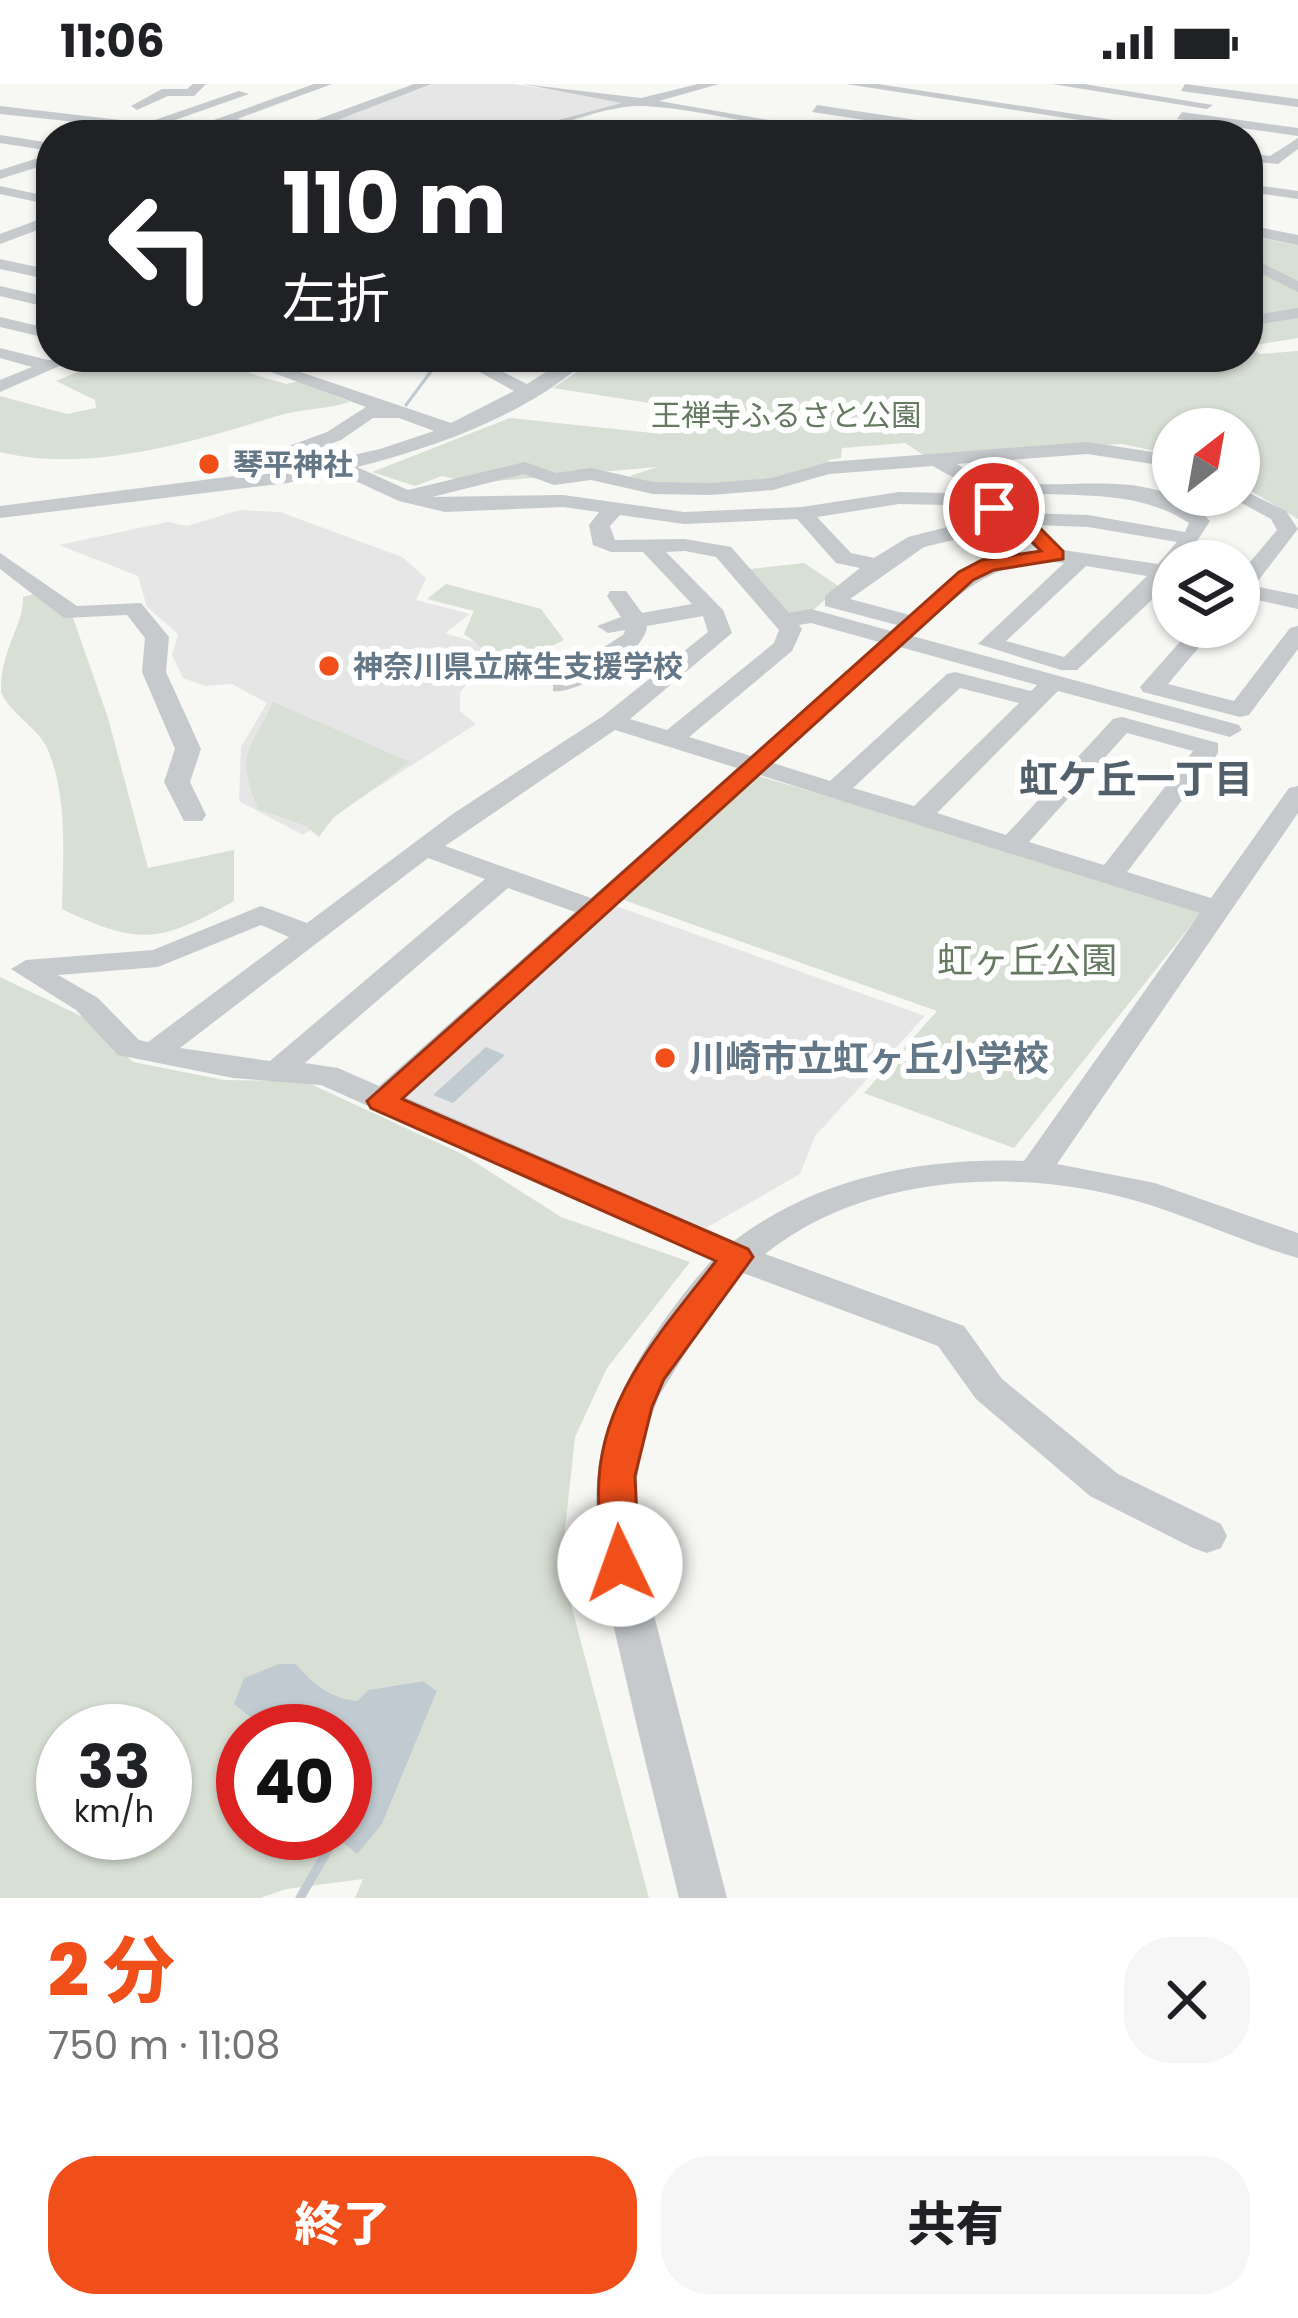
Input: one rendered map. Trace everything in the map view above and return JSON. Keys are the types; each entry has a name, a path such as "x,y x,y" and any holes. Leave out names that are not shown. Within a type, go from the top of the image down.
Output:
{"street":[{"path":"183,114 130,105 166,92 190,93 200,84"},
{"path":"221,120 326,84"},
{"path":"308,90 375,94 404,92 426,84"},
{"path":"528,84 763,120"},
{"path":"596,94 634,84"},
{"path":"567,120 713,84"},
{"path":"950,84 1209,120"},
{"path":"1058,84 1241,109"},
{"path":"1158,84 1258,91 1296,100"},
{"path":"849,86 1102,120"},
{"path":"1137,120 1188,86"},
{"path":"948,120 1001,91"},
{"path":"1227,120 1258,91"},
{"path":"164,120 250,92"},
{"path":"327,120 350,112 375,94"},
{"path":"780,120 829,96 992,120"},
{"path":"280,100 350,112"},
{"path":"806,108 887,120"},
{"path":"647,120 691,109"},
{"path":"0,110 91,120"},
{"path":"251,110 309,120"},
{"path":"0,125 36,129"},
{"path":"1263,135 1294,146"},
{"path":"0,140 36,145"},
{"path":"1263,143 1294,146"},
{"path":"1263,160 1274,161 1294,146"},
{"path":"5,171 36,162"},
{"path":"5,171 36,176"},
{"path":"1263,194 1284,180 1298,182"},
{"path":"0,190 36,198"},
{"path":"1271,191 1298,195"},
{"path":"1263,202 1298,210"},
{"path":"0,213 36,220"},
{"path":"1,238 36,226"},
{"path":"1263,232 1296,238"},
{"path":"1,238 35,244"},
{"path":"0,263 36,271"},
{"path":"1263,269 1298,287"},
{"path":"0,291 36,299"},
{"path":"1263,321 1298,313"},
{"path":"0,322 36,330"},
{"path":"0,353 36,362"},
{"path":"0,387 36,372"},
{"path":"289,372 457,432"},
{"path":"489,372 530,392"},
{"path":"0,546 10,512 343,468 457,432 559,372"},
{"path":"287,477 274,458 283,451 318,444 369,412 390,416 401,410"},
{"path":"406,497 525,468 554,479 591,474 653,488 741,488 828,468 1087,448 1152,458"},
{"path":"938,460 976,484 1085,484 1174,504 1200,521 1190,539 1106,521 1022,520 937,535 880,566 833,601 902,630 1230,730"},
{"path":"343,468 406,497 445,506 552,501 684,518 802,513 925,497 974,503 1022,520 1056,555"},
{"path":"1260,505 1279,515 1293,531 1260,566"},
{"path":"614,509 599,525 601,540 610,546 685,545 724,552 754,593 786,620 790,638 784,646 671,739"},
{"path":"802,513 844,558 880,566"},
{"path":"154,1053 425,848 612,721 714,640 719,624 651,548"},
{"path":"382,1101 902,630 989,564 1056,555 1152,568"},
{"path":"1084,556 990,644 1069,665 1152,586"},
{"path":"0,559 72,613 133,608 157,637 154,672 188,749 177,782 193,815"},
{"path":"1260,594 1298,602"},
{"path":"562,686 625,648 636,635 636,621 618,596"},
{"path":"608,626 708,608"},
{"path":"786,620 812,616 902,630"},
{"path":"1186,648 1152,687 1240,710 1298,633"},
{"path":"835,790 956,679 1041,695 919,816"},
{"path":"612,721 1219,910"},
{"path":"1012,845 1122,724 1209,748 1110,876"},
{"path":"1035,1172 1298,794"},
{"path":"425,848 504,877 607,900"},
{"path":"276,1072 504,877"},
{"path":"13,964 158,958 261,915 310,935"},
{"path":"13,964 87,1004 129,1048 276,1072 327,1075 737,1257 951,1336 989,1389 1104,1485 1208,1536"},
{"path":"704,1898 620,1564 617,1476 634,1407 649,1373 737,1257 800,1215 902,1180 1035,1172 1161,1196 1298,1246"}],"shaded area":[{"path":"434,84 513,84 629,102 554,120 336,120"},
{"name":"神奈川県立麻生支援学校","path":"240,510 280,512 402,557 426,578 416,600 470,614 445,633 493,648 460,693 460,711 476,724 303,835 239,801 241,747 267,703 232,684 205,686 183,678 172,655 178,634 147,607 138,576 59,545 168,522 187,526"},
{"name":"川崎市立虹ヶ丘小学校","path":"613,905 925,1016 815,1136 800,1174 706,1228 398,1100"},
{"path":"486,1047 505,1055 453,1103 433,1095"},
{"path":"279,1664 296,1664 323,1689 357,1701 368,1690 423,1681 437,1691 382,1824 372,1836 372,1704 234,1704 244,1678"}],"green space":[{"path":"1263,239 1298,245 1298,338 1263,344"},
{"name":"王禅寺ふるさと公園","path":"1298,351 1298,519 1260,496 1260,408 1152,408 1152,450 1122,444 925,456 905,443 842,448 841,458 828,460 831,464 757,482 704,488 653,484 630,476 657,467 473,483 442,476 415,486 372,472 510,418 662,434 688,409 553,388 577,372 1263,372 1263,354"},
{"path":"77,372 251,372 286,384 299,381 350,402 141,452 69,459 0,452 0,396 67,414 96,408 95,400 56,381"},
{"path":"804,563 840,587 812,611 787,617 742,570"},
{"path":"446,584 541,609 564,640 506,668 485,662 484,649 464,634 474,611 427,599"},
{"path":"38,593 72,615 108,718 148,868 234,850 234,901 187,925 149,935 111,929 62,909 63,828 54,768 44,742 1,692 4,663 23,597"},
{"path":"273,702 410,762 333,818 319,837 306,826 258,809 251,789 248,752"},
{"name":"虹ヶ丘公園","path":"754,775 1207,905 1014,1148 864,1093 937,1011 621,899"},
{"path":"0,977 85,1018 133,1062 224,1080 304,1081 462,1154 561,1217 690,1262 607,1368 575,1437 561,1567 649,1898 355,1898 363,1879 286,1889 260,1898 0,1898"}],"waterway":[{"path":"406,405 431,372"},
{"path":"300,1898 322,1860"}],"place":[{"name":"琴平神社","path":"209,464"},
{"name":"神奈川県立麻生支援学校","path":"329,666"},
{"name":"川崎市立虹ヶ丘小学校","path":"665,1058"}],"district":[{"name":"虹ケ丘一丁目","path":"1136,779"}],"route":[{"path":"620,1564 617,1476 634,1407 649,1373 737,1257 382,1101 966,576 989,564 1056,555 1022,520 994,508"}]}
